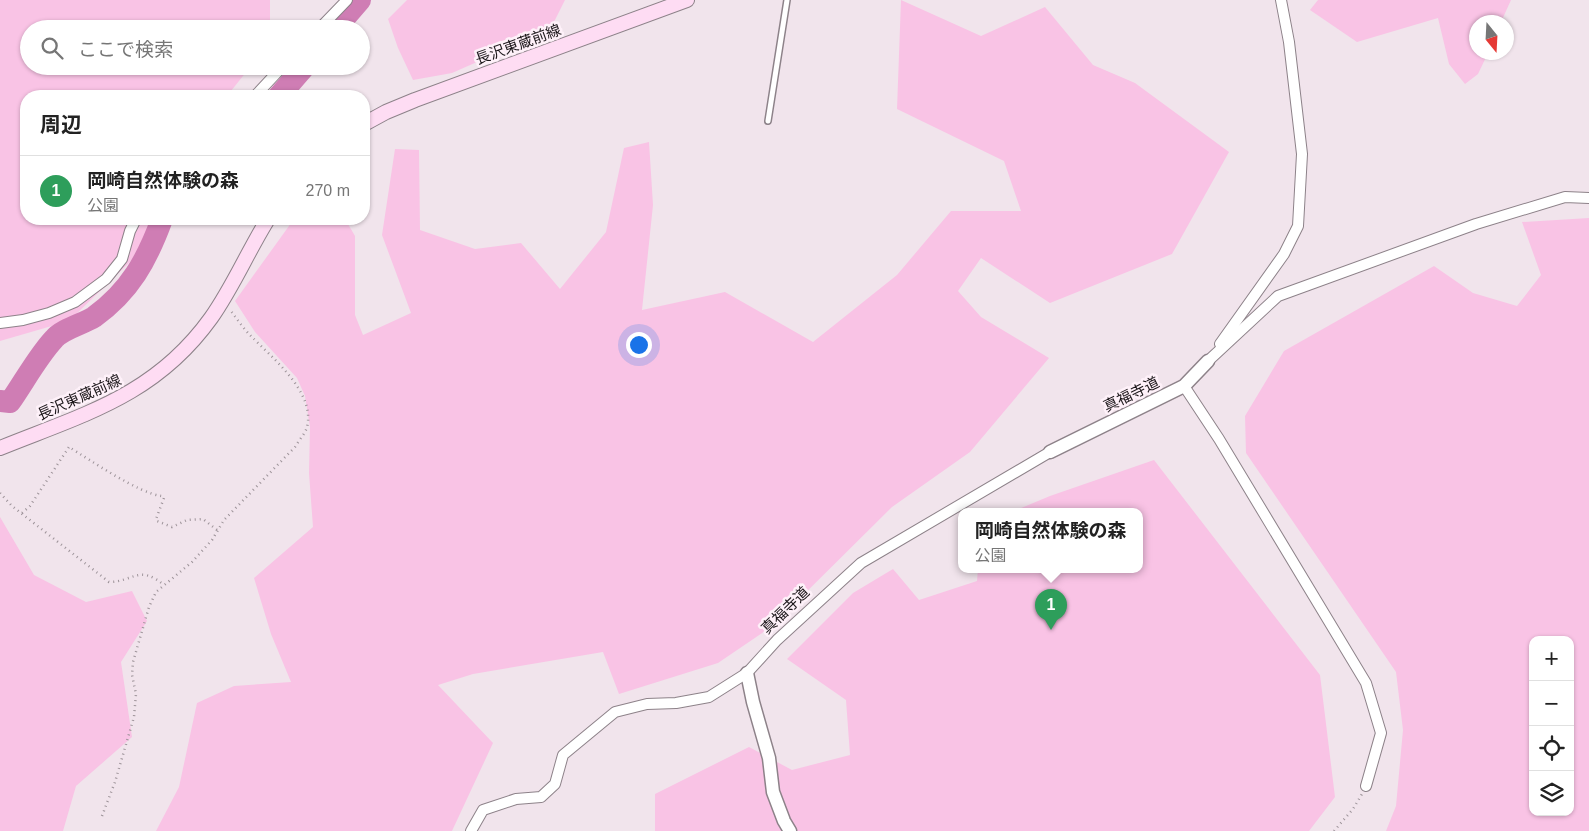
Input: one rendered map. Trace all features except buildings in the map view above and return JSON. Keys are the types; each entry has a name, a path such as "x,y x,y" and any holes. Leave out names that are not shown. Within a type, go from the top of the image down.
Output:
{"main road":[{"name":"長沢東蔵前線","path":"370,121 415,100 679,1"},
{"name":"長沢東蔵前線","path":"0,448 109,404 148,381 183,352 201,331 220,302 265,225"}],"street":[{"path":"327,20 346,0"},
{"name":"真福寺道","path":"471,831 483,810 516,799 541,797 555,784 563,755 615,712 647,704 676,704 709,697 747,673 776,640 861,563 1050,452 1184,386 1208,361 1284,254 1298,226 1302,154 1289,42 1281,0"},
{"path":"261,90 275,75"},
{"path":"1208,361 1278,296 1476,224 1565,197 1589,198"},
{"path":"0,322 23,320 75,302 106,279 122,259 133,225"},
{"path":"1184,386 1219,439 1366,683 1381,734 1366,786"},
{"path":"747,673 769,758 773,792 784,821 790,831"}],"lane":[{"path":"768,121 787,0"}],"path":[{"path":"102,816 115,782 134,717 136,694 132,676 137,646 149,606 156,592 192,562 243,500 295,447 304,434 308,417 304,398 292,380 248,333 229,308 220,302"},
{"path":"22,513 30,506 69,447 155,496 162,496 164,498 156,518 157,521 172,527 193,519 203,519 217,530"},
{"path":"0,493 22,513 109,582 117,582 132,575 145,575 156,579 164,585"},
{"path":"1334,831 1353,809 1366,786"}],"shaded area":[{"path":"0,0 270,0 270,20 20,20 20,75 244,75 232,90 20,90 20,225 152,225 131,261 69,321 0,341"},
{"path":"407,0 565,0 550,30 452,73 413,80 398,48 388,19"},
{"path":"901,0 981,36 1045,7 1093,65 1135,83 1229,152 1172,254 1050,303 981,258 958,291 981,317 1049,358 970,452 892,507 771,627 718,663 619,694 603,652 473,674 438,685 493,743 452,831 156,831 179,787 197,703 234,686 291,682 271,634 254,578 313,527 309,473 310,427 305,396 297,378 255,332 235,301 290,225 349,225 355,236 355,315 363,335 411,313 382,235 395,149 419,150 420,230 475,249 521,243 560,289 606,232 624,148 649,142 653,205 642,310 725,292 813,342 897,275 951,211 1021,211 1004,161 897,109"},
{"path":"1318,0 1511,0 1504,15 1469,15 1469,60 1485,60 1478,74 1465,84 1449,64 1438,18 1357,42 1310,10"},
{"path":"1589,218 1589,831 1386,831 1396,806 1403,730 1396,672 1246,453 1245,416 1284,351 1434,266 1473,293 1517,306 1541,275 1522,222"},
{"path":"1154,460 1320,675 1335,797 1309,831 655,831 655,794 749,747 792,770 850,755 846,700 787,659 853,593 893,569 919,600 977,581 978,573 1143,573 1143,508 1021,508"},
{"path":"0,517 34,575 86,602 132,591 147,621 121,662 132,737 76,786 63,831 0,831"}],"waterway":[{"path":"343,20 360,0"},
{"path":"284,90 297,75"},
{"path":"0,401 10,402 42,353 58,335 94,317 118,296 136,274 160,225"}],"place":[{"name":"岡崎自然体験の森","path":"1051,630"}]}
